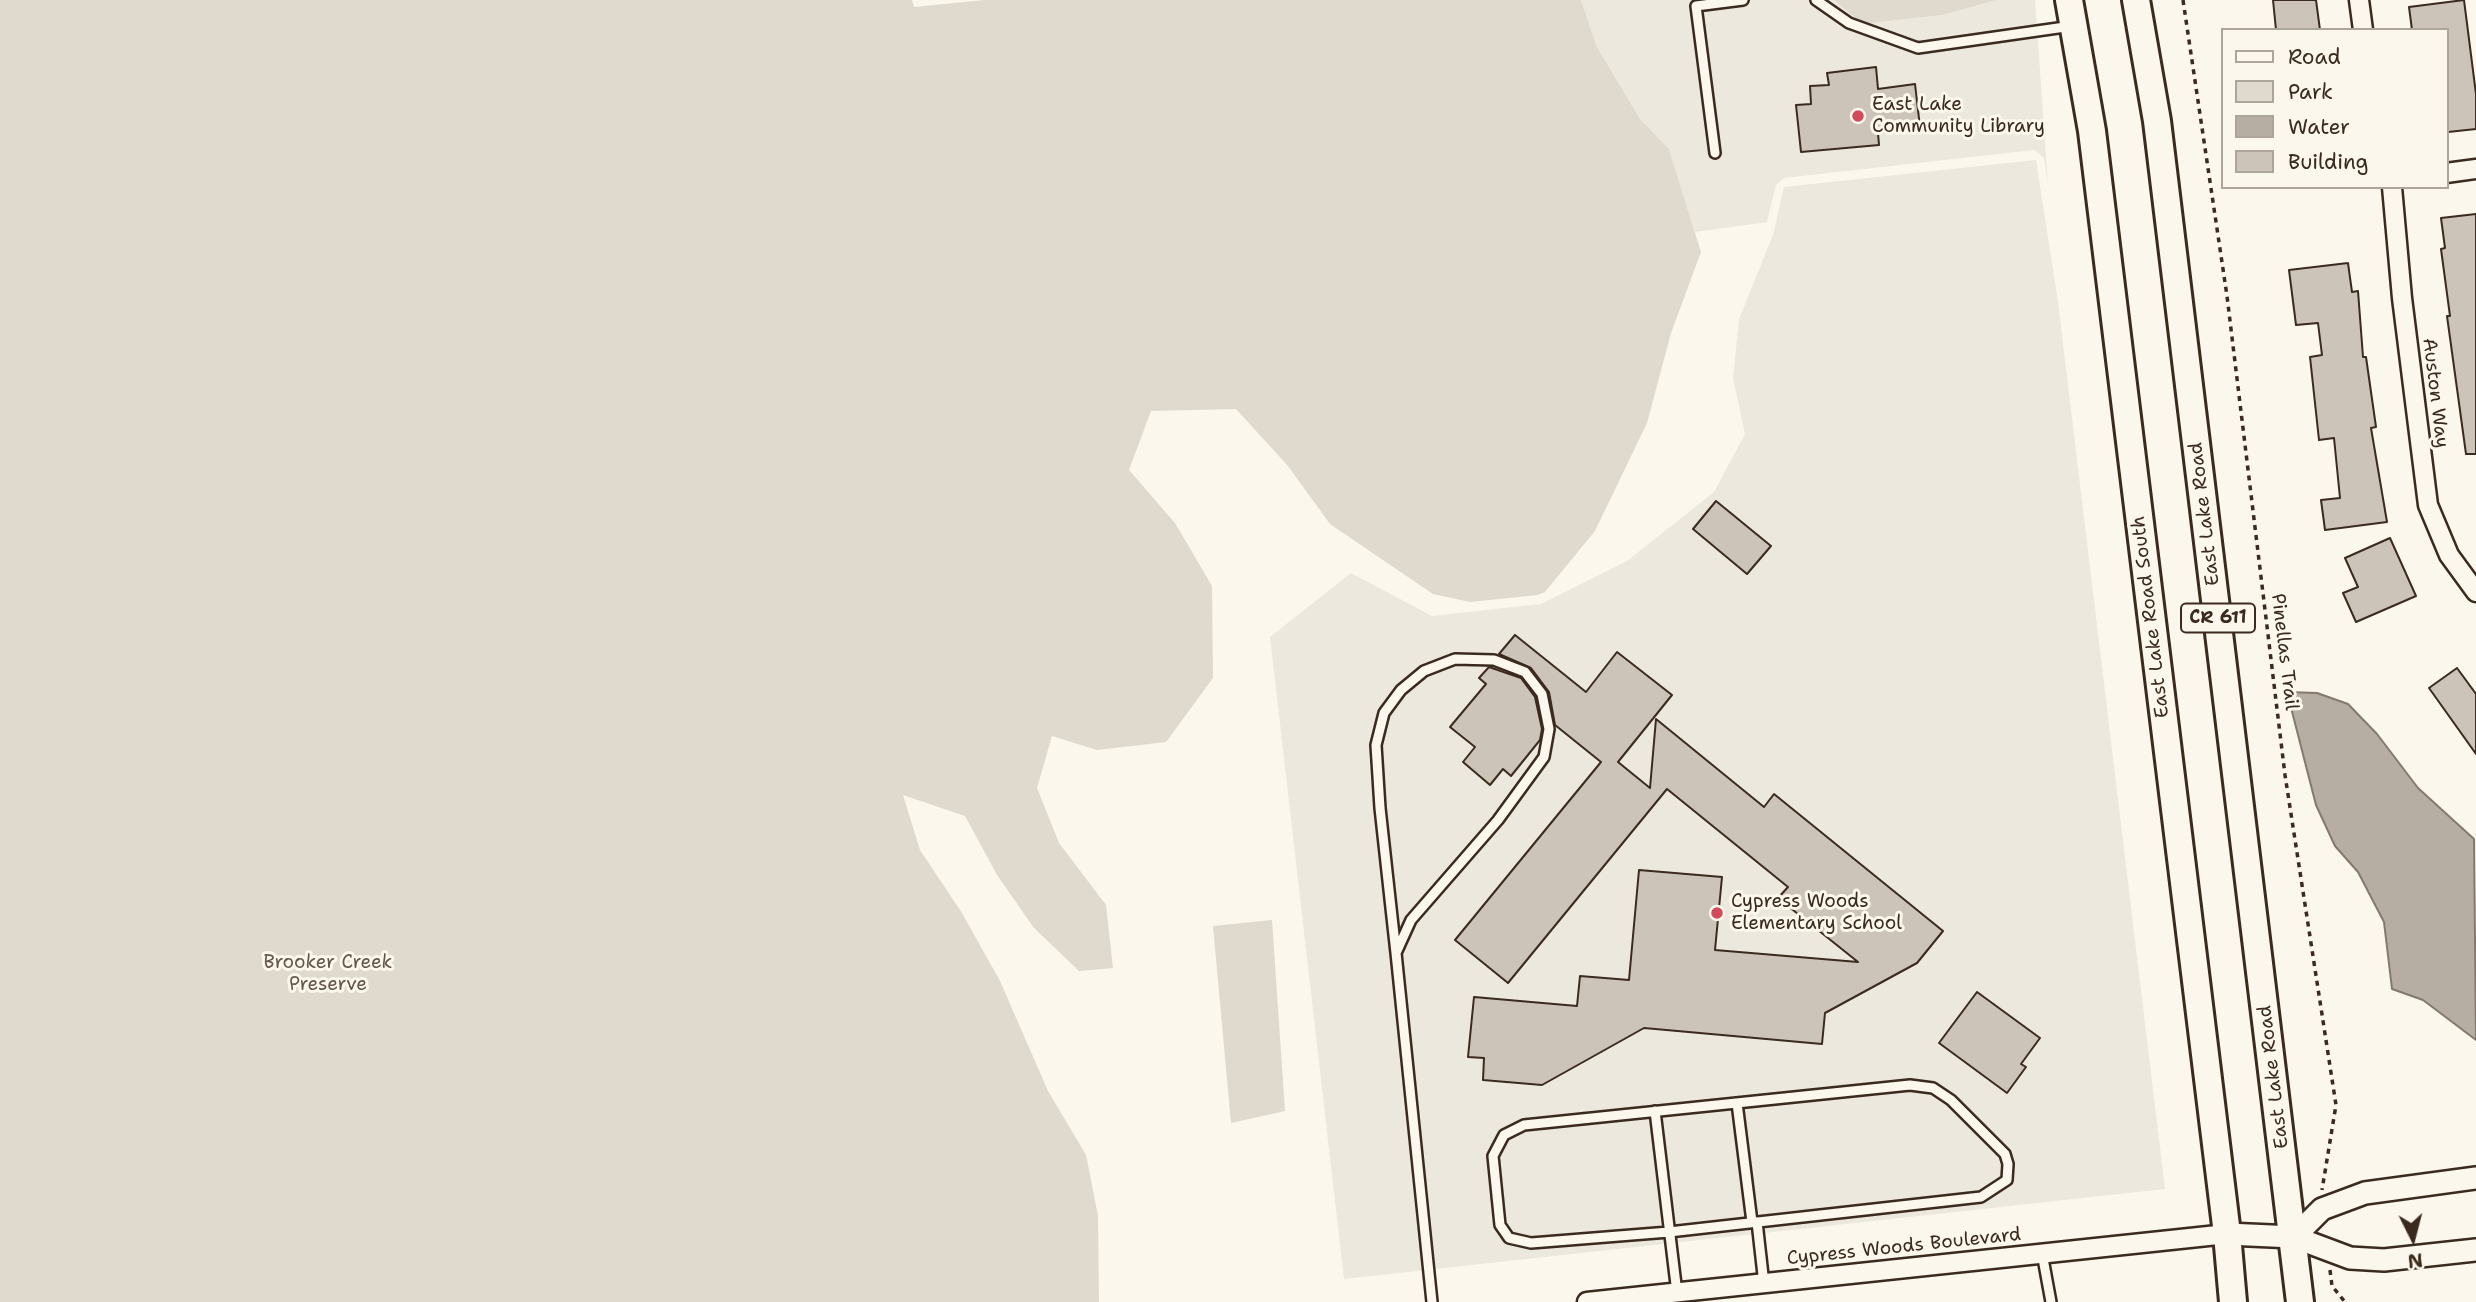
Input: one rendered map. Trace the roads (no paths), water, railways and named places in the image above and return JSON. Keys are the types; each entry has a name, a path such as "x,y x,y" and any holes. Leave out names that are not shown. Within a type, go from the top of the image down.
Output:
{"main road":[{"name":"East Lake Road South","path":"2069,0 2092,131 2227,1234"},
{"name":"East Lake Road","path":"2136,0 2157,121 2294,1237"},
{"name":"CR 611","path":"2227,1234 2233,1302"},
{"name":"CR 611","path":"2294,1237 2300,1302"}],"street":[{"path":"2359,0 2363,28"},
{"path":"2448,173 2476,169"},
{"name":"Auston Way","path":"2392,189 2402,298 2428,505 2449,555 2476,592"},
{"path":"2294,1237 2322,1209 2365,1193 2476,1178"},
{"path":"2227,1234 2294,1237 2327,1252 2350,1258 2384,1260 2476,1250"},
{"name":"Cypress Woods Boulevard","path":"1587,1302 2227,1234"}],"lane":[{"path":"1715,153 1696,6 1743,0"},
{"path":"1816,0 1849,23 1918,48 2074,26"},
{"path":"1396,953 1411,920 1498,820 1544,757 1549,729 1542,694 1525,672 1494,660 1455,659 1424,671 1401,690 1384,713 1376,745 1396,953 1432,1302"},
{"path":"1910,1086 1933,1088 1951,1100 2005,1154 2008,1164 2007,1180 1981,1197 1669,1232 1531,1243 1509,1238 1500,1225 1493,1156 1504,1135 1524,1125 1737,1103 1910,1086"},
{"path":"1737,1103 1764,1284"},
{"path":"1655,1111 1677,1293"},
{"path":"2042,1254 2051,1302"}],"water":[{"path":"2287,692 2317,693 2348,704 2377,734 2418,788 2474,839 2476,1040 2423,1000 2392,989 2384,922 2358,872 2335,846 2316,805"}],"place":[{"name":"East Lake Community Library","path":"1858,116"},
{"name":"Cypress Woods Elementary School","path":"1717,913"}],"park label":[{"name":"Brooker Creek Preserve","path":"328,974"}]}
